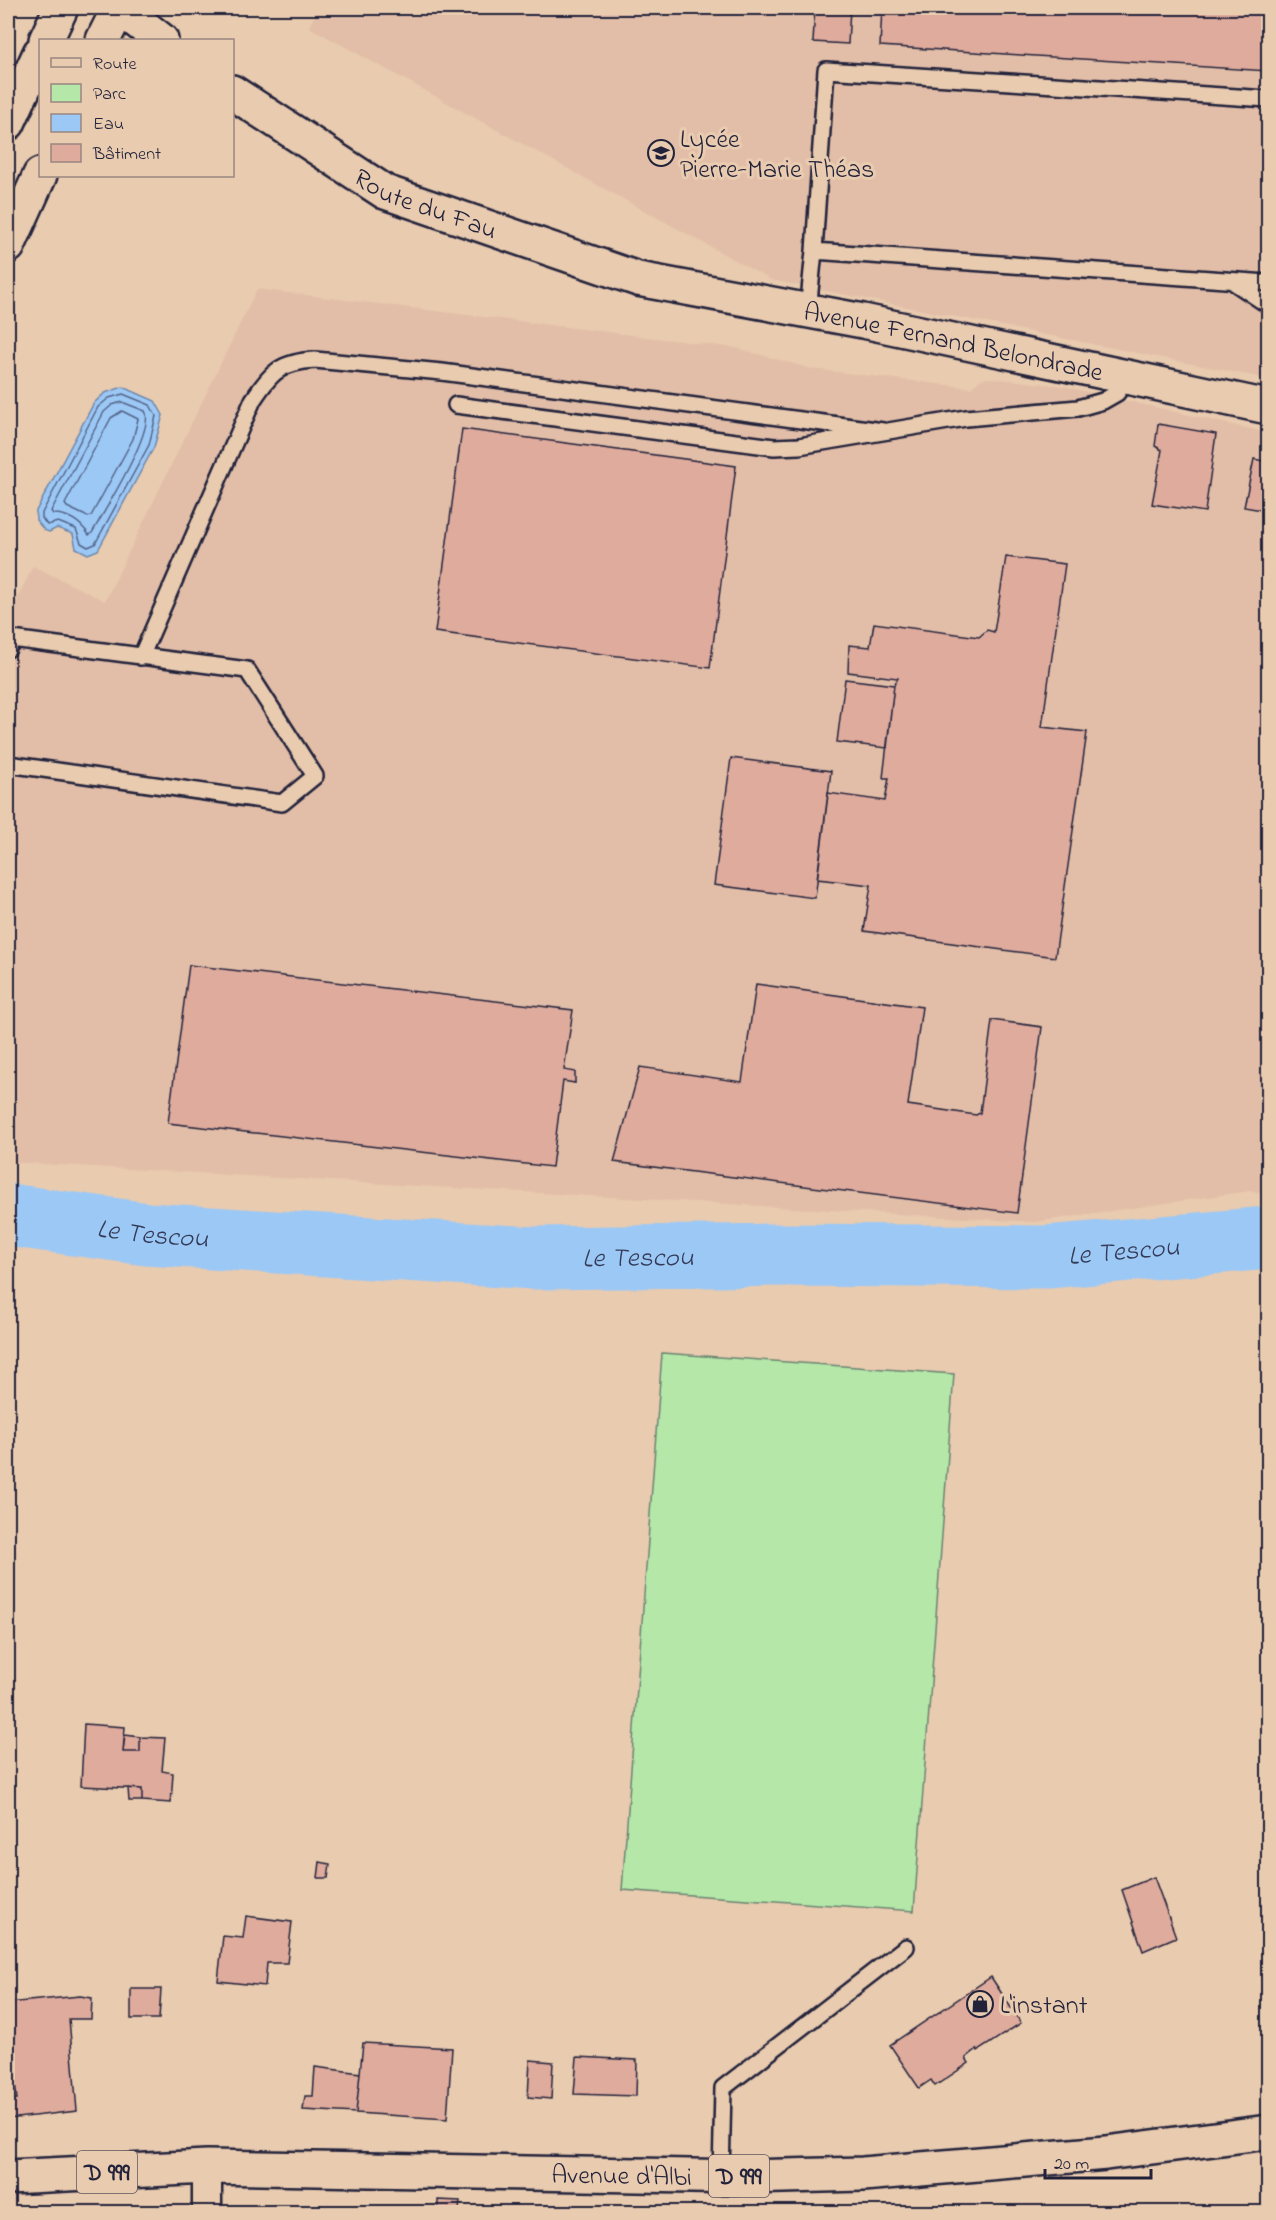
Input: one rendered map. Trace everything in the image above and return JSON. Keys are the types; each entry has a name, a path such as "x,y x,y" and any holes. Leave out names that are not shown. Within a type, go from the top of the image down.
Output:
{"main road":[{"path":"46,39 62,8"},
{"path":"104,39 119,8 160,39"},
{"path":"8,123 39,54"},
{"name":"Route du Fau","path":"234,93 385,192 638,279"},
{"path":"8,246 40,177"},
{"name":"Avenue Fernand Belondrade","path":"638,279 863,321 1269,407"},
{"name":"Avenue d'Albi","path":"8,2176 207,2167 721,2176 863,2174 1106,2153 1269,2132"}],"street":[{"path":"207,2167 207,2212"}],"lane":[{"path":"808,311 826,70 1269,99"},
{"path":"814,251 1269,283"},
{"path":"1232,281 1269,305"},
{"path":"141,657 253,400 264,383 277,371 296,361 315,360 442,372 883,431"},
{"path":"456,405 774,447 826,442 966,418 1078,408 1103,401 1118,393 1128,377"},
{"path":"8,649 12,639 247,670 315,776 282,803 8,764"},
{"path":"721,2176 723,2088 906,1947"}],"shaded area":[{"path":"318,8 1268,8 1268,379 771,280 309,27"},
{"path":"257,289 736,348 812,369 971,388 981,379 991,378 1062,386 1268,433 1268,1193 1250,1191 1035,1222 8,1162 8,618 33,566 105,601"}],"green space":[{"path":"662,1353 954,1374 914,1911 622,1890"}],"water":[{"path":"123,387 155,401 163,415 154,447 98,550 88,554 76,548 73,534 57,528 49,532 44,530 36,520 36,511 94,403 105,393"}],"building":[{"path":"815,8 850,8 848,44 813,42"},
{"path":"882,8 1268,8 1268,71 880,46"},
{"path":"1158,424 1216,434 1205,512 1152,504 1162,450 1155,446"},
{"path":"462,429 736,466 710,668 435,632"},
{"path":"1254,459 1268,462 1268,511 1244,507"},
{"path":"1006,557 1065,564 1042,727 1087,732 1055,957 864,931 871,885 817,879 828,793 885,801 889,778 883,778 894,685 898,678 848,672 849,645 870,647 874,623 979,637 987,630 994,632"},
{"path":"845,679 894,685 887,748 837,742"},
{"path":"731,758 831,771 815,898 714,885"},
{"path":"189,965 573,1010 564,1070 575,1072 575,1083 563,1081 552,1167 168,1123"},
{"path":"756,984 922,1007 908,1105 976,1115 980,1113 992,1020 1042,1027 1017,1213 614,1162 640,1067 742,1082"},
{"path":"84,1724 125,1727 123,1752 140,1752 140,1737 165,1738 162,1771 173,1773 171,1803 142,1801 142,1789 81,1786"},
{"path":"125,1735 140,1737 140,1752 123,1752"},
{"path":"128,1788 142,1789 142,1801 129,1801"},
{"path":"320,1862 330,1864 328,1878 318,1878"},
{"path":"1154,1877 1176,1937 1143,1951 1122,1890"},
{"path":"246,1916 292,1922 287,1963 267,1963 265,1986 218,1981 223,1936 243,1938"},
{"path":"991,1977 1021,2023 978,2051 977,2049 966,2058 969,2063 935,2086 931,2080 919,2088 890,2045"},
{"path":"131,1989 161,1989 159,2019 131,2019"},
{"path":"80,1996 92,1998 91,2019 69,2019 77,2111 8,2119 8,2100 17,2099 8,2029 8,2003"},
{"path":"363,2043 452,2048 447,2119 356,2113"},
{"path":"577,2057 637,2060 636,2096 574,2094"},
{"path":"530,2060 553,2062 551,2099 528,2097"},
{"path":"315,2067 360,2073 356,2113 303,2110 305,2096 313,2096"},
{"path":"438,2200 460,2201 459,2210 438,2209"}],"waterway":[{"name":"Le Tescou","path":"8,1215 147,1234 533,1258 783,1255 1047,1257 1268,1238"}],"place":[{"name":"Lycée Pierre-Marie Théas","path":"661,153"},
{"name":"L'instant","path":"980,2004"}]}
